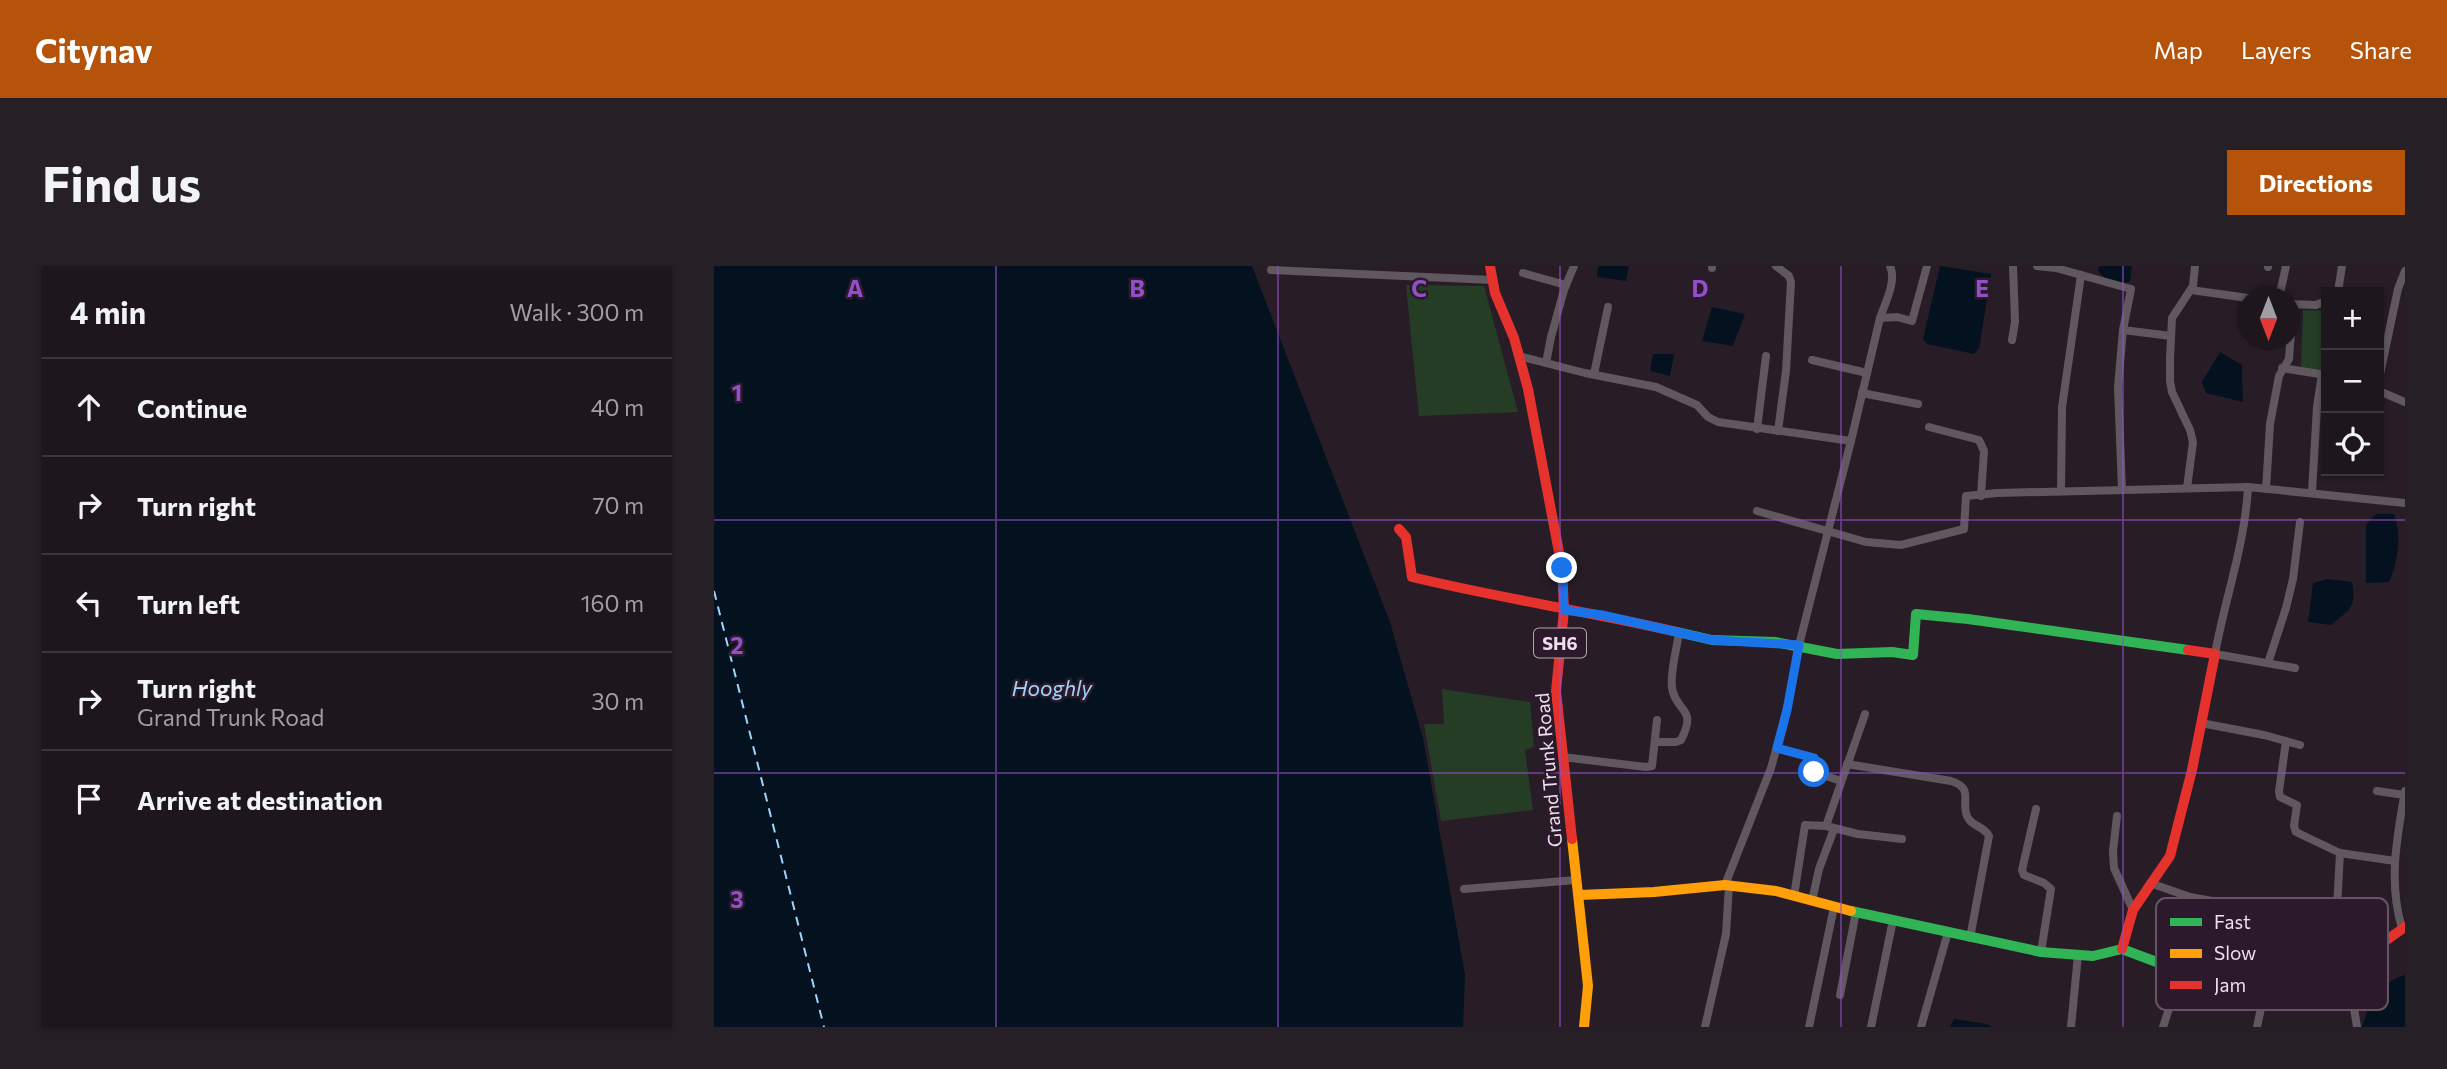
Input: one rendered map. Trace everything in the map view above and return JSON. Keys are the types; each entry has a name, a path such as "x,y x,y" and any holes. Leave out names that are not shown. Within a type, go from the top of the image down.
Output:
{"street":[{"name":"Grand Trunk Road","path":"1490,266 1492,280 1519,356 1556,527 1562,568 1564,610 1556,691 1588,986 1584,1027"},
{"path":"1546,363 1566,285 1574,266"},
{"path":"1776,266 1789,276 1791,282 1786,371 1778,431"},
{"path":"1705,1027 1724,946 1727,885 1777,748 1827,530 1891,284 1893,272 1890,266"},
{"path":"1880,318 1897,317 1912,321 1927,266"},
{"path":"2012,340 2015,322 2013,266 2023,266"},
{"path":"2037,266 2056,268 2131,289 2123,330 2118,387 2122,490"},
{"path":"2187,488 2193,442 2172,392 2171,336 2172,318 2191,290 2195,266"},
{"path":"2281,287 2286,266"},
{"path":"2339,287 2342,266"},
{"path":"1272,270 1343,270 1492,280"},
{"path":"2384,355 2398,289 2405,271"},
{"path":"1524,273 1566,285"},
{"path":"2061,491 2062,407 2081,275"},
{"path":"2191,290 2237,296"},
{"path":"2300,305 2321,304"},
{"path":"1594,374 1608,307"},
{"path":"2123,330 2171,336"},
{"path":"2266,489 2270,424 2276,387 2282,369 2289,359 2289,350"},
{"path":"1519,356 1670,391 1697,405 1713,420 1757,429 1851,441"},
{"path":"1757,429 1766,356"},
{"path":"1812,360 1867,373"},
{"path":"2282,369 2321,375"},
{"path":"2312,492 2317,407 2321,389"},
{"path":"1862,393 1918,404"},
{"path":"2384,393 2405,402"},
{"path":"1929,427 1979,440 1984,451 1981,496"},
{"path":"2122,949 2133,911 2170,856 2237,564 2247,513 2248,488"},
{"path":"1757,511 1866,542 1901,545 1965,529 1966,496 1997,493 2248,488 2312,492 2405,503"},
{"path":"2268,663 2287,608 2300,522"},
{"path":"1399,529 1406,537 1412,577 1479,593 1725,641 1799,645 1817,652 1837,654 1892,652 1913,655 1916,614 1968,619 2295,667"},
{"path":"1656,742 1678,741 1689,722 1672,688 1679,632"},
{"path":"1812,901 1841,781 1865,714"},
{"path":"1562,757 1646,767 1653,764 1657,720"},
{"path":"2201,723 2300,745"},
{"path":"2286,741 2279,791 2280,797 2297,805 2294,830 2340,853 2395,861"},
{"path":"1777,748 1814,758 1811,771 1841,781"},
{"path":"1847,764 1951,781 1964,789 1966,815 1969,820 1984,828 1989,836 1970,937"},
{"path":"2377,791 2405,793 2395,861 2395,893 2404,927 2388,939"},
{"path":"2036,809 2022,870 2024,875 2044,883 2051,889 2042,952"},
{"path":"2117,816 2112,859 2133,911"},
{"path":"1794,896 1804,828 1810,825 1830,827 1902,839"},
{"path":"2338,898 2340,853"},
{"path":"1464,889 1576,880"},
{"path":"2150,883 2196,898"},
{"path":"1578,895 1727,885 1776,891 1834,907 2042,952 2093,956 2122,949 2156,962"},
{"path":"1809,1027 1834,907"},
{"path":"1840,995 1856,912"},
{"path":"1871,1027 1893,920"},
{"path":"1921,1027 1948,932"},
{"path":"2071,1027 2078,955"},
{"path":"2163,1027 2169,1010"}],"green space":[{"path":"1406,285 1484,286 1518,412 1419,416"},
{"path":"2303,310 2321,311 2321,374 2301,369"},
{"path":"1442,689 1530,702 1534,747 1525,750 1533,810 1441,821 1424,724 1444,724"}],"water":[{"name":"Hooghly","path":"714,266 1252,266 1390,622 1423,738 1465,975 1463,1027 714,1027"},
{"path":"1598,266 1629,266 1626,281 1597,277"},
{"path":"1940,266 1991,274 1979,349 1974,354 1927,344 1923,339"},
{"path":"2099,266 2132,266 2130,282 2110,284 2098,271"},
{"path":"1712,307 1745,314 1733,346 1702,341"},
{"path":"2220,352 2242,365 2243,402 2206,393 2202,382"},
{"path":"1653,354 1674,354 1670,376 1650,371"},
{"path":"2376,514 2394,514 2398,531 2397,557 2389,582 2366,583 2366,525"},
{"path":"2328,579 2352,582 2353,598 2350,608 2331,625 2308,622 2313,583"},
{"path":"2405,975 2405,1027 2362,1027 2368,1010 2388,1010 2388,983"},
{"path":"1954,1019 1987,1024 1992,1027 1950,1027"}],"ferry route":[{"path":"714,591 824,1027"}],"traffic: fast":[{"path":"1673,631 1712,640 1775,642 1837,654 1892,652 1913,655 1916,614 2188,650"},
{"path":"1851,911 2041,952 2093,956 2122,949 2156,962"}],"traffic: slow":[{"path":"1572,839 1588,986 1584,1027"},
{"path":"1579,895 1654,892 1725,885 1776,891 1851,911"}],"traffic: jam":[{"path":"1490,266 1495,293 1514,338 1528,389 1562,568 1564,610 1556,691 1572,839"},
{"path":"1399,529 1406,537 1412,577 1673,631"},
{"path":"2122,949 2133,910 2170,856 2192,770 2215,654 2188,650"},
{"path":"2388,939 2405,927"}],"route":[{"path":"1562,568 1564,610 1602,615 1712,640 1799,645 1777,748 1814,758 1811,771 1814,772"}]}
